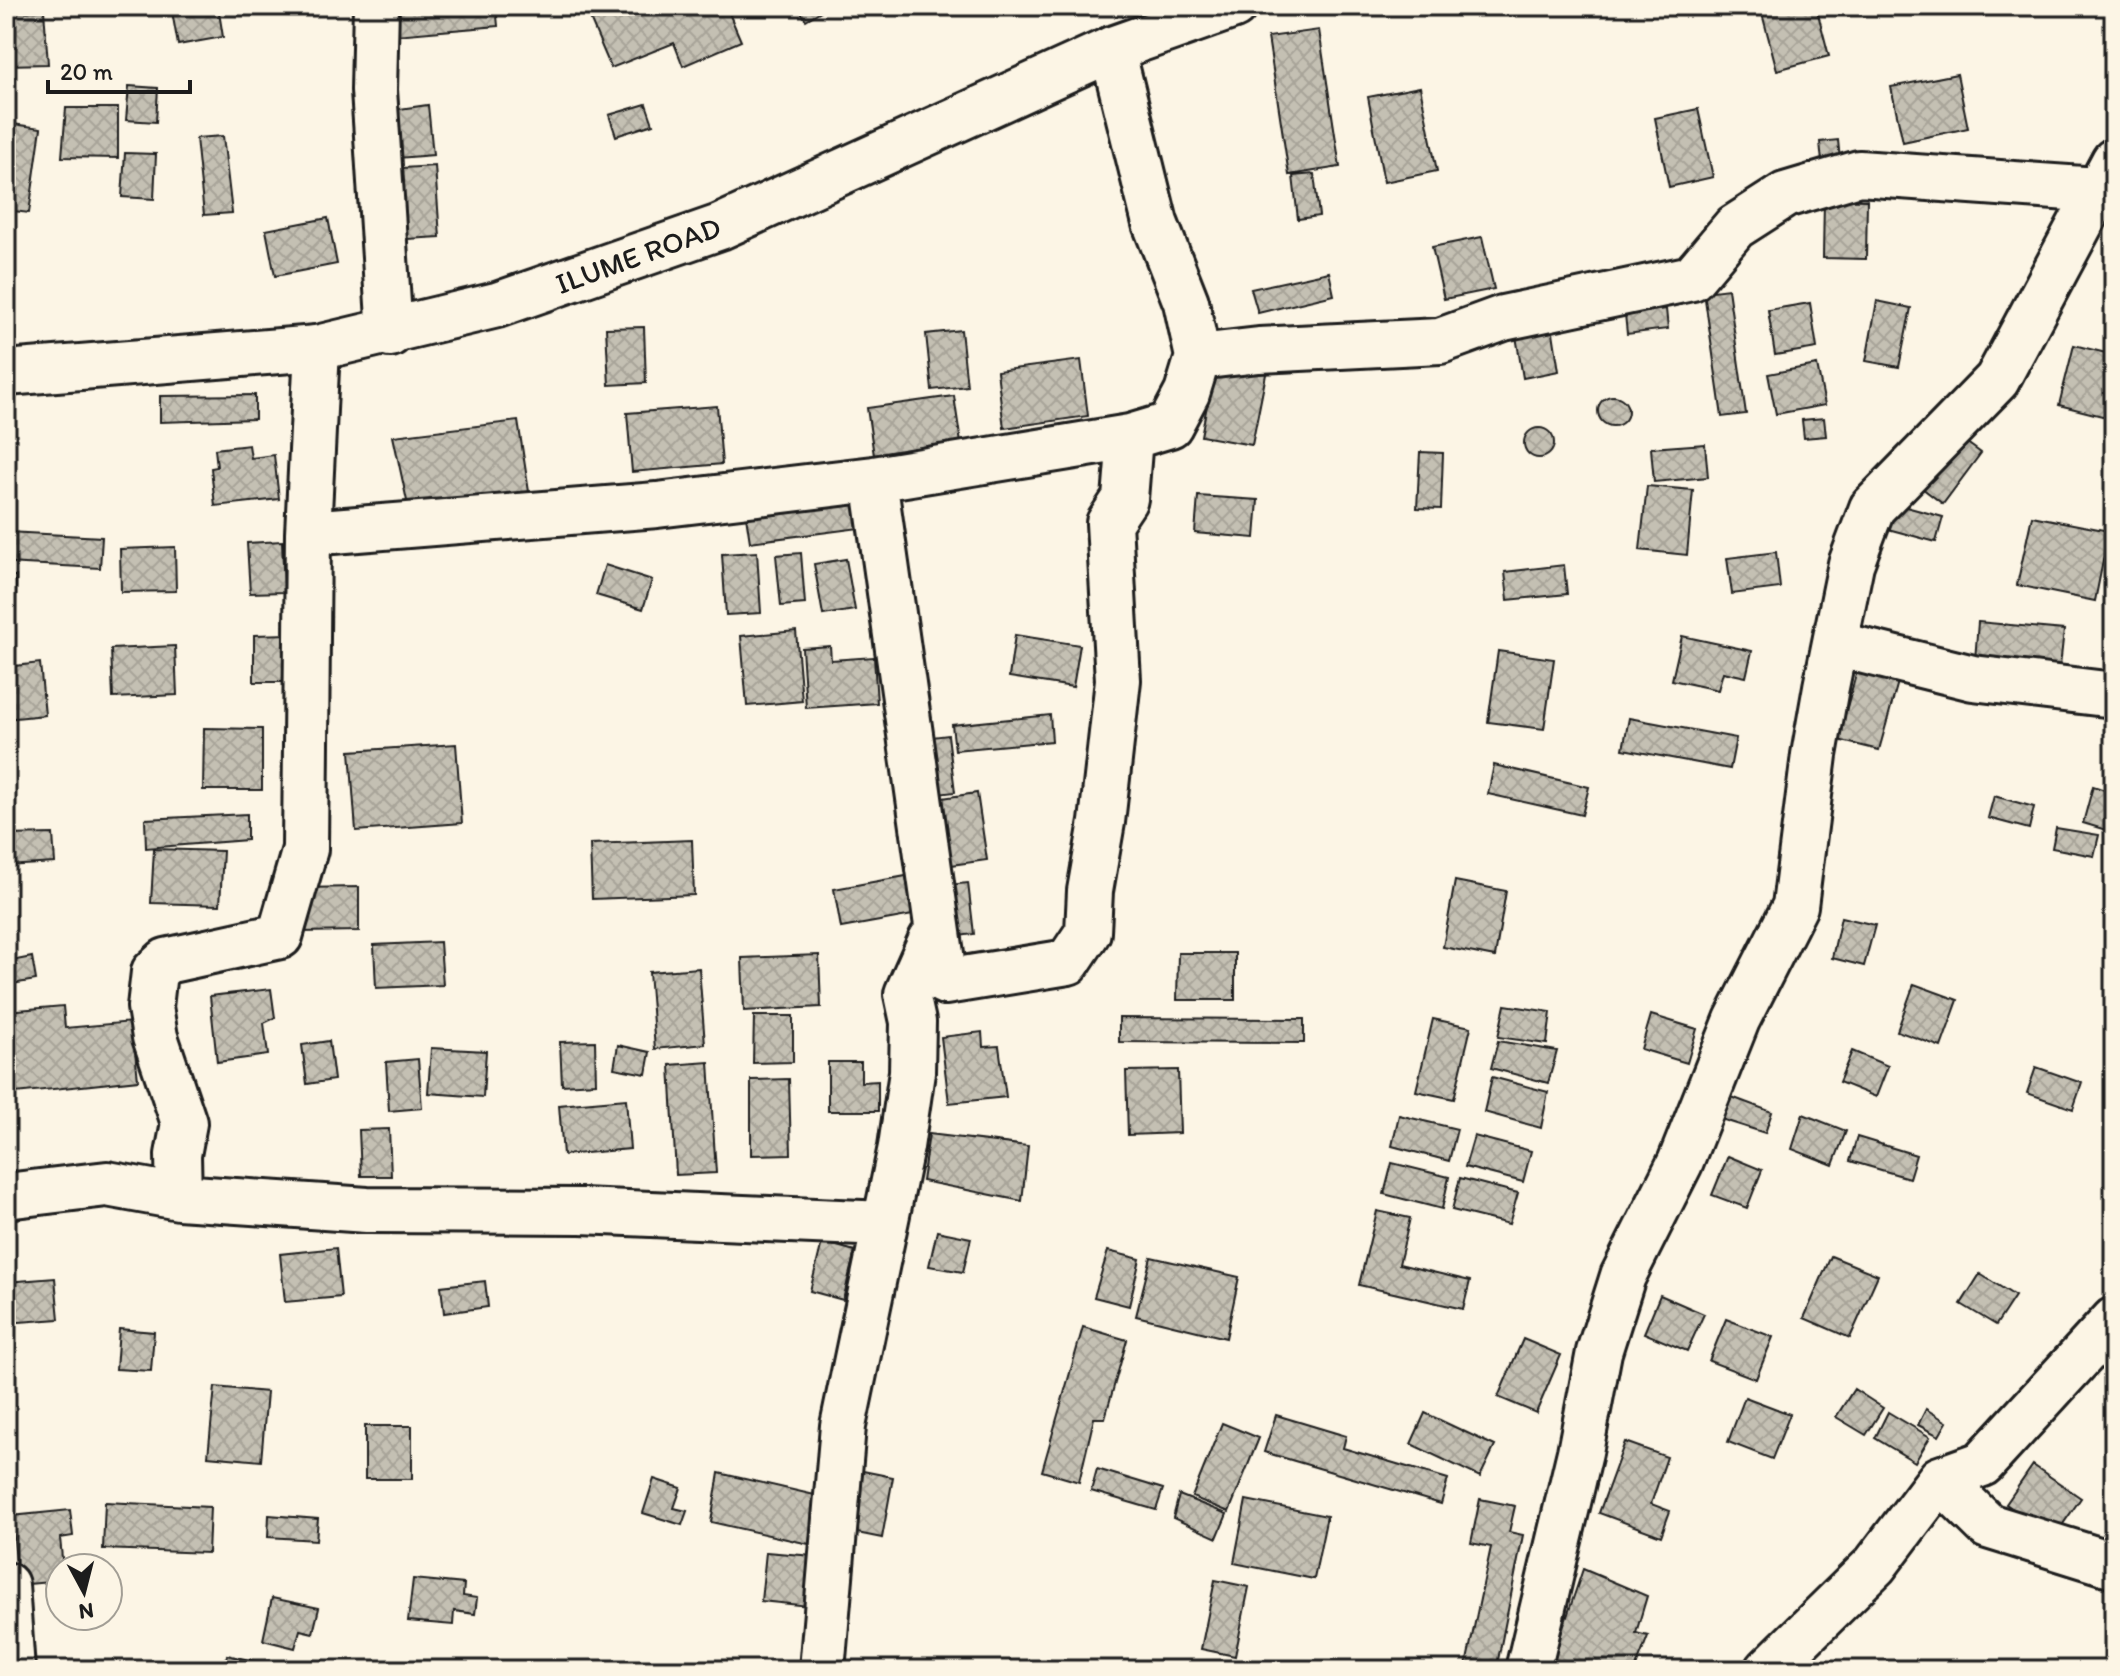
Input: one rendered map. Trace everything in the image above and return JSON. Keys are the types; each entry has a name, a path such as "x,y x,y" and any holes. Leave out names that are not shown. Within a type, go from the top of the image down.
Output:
{"street":[{"path":"376,6 374,90 390,334"},
{"name":"ILUME ROAD","path":"6,373 317,348 390,334 497,305 720,227 1112,49 1234,6"},
{"path":"308,533 657,505 874,479 1130,437 1170,425 1187,393 1198,357 1186,302 1155,223 1112,49"},
{"path":"1198,357 1259,350 1440,341 1516,315 1692,278 1735,227 1785,195 1859,173 2105,176 1997,380 1872,508 1851,564 1814,755 1795,906 1737,1020 1680,1163 1623,1276 1599,1352 1580,1452 1528,1670"},
{"path":"179,1197 178,1155 184,1123 155,1037 150,1007 154,972 166,961 273,938 283,931 305,849 308,533 317,348"},
{"path":"945,982 1068,962 1088,932 1090,891 1102,822 1118,680 1109,523 1125,499 1130,437"},
{"path":"874,479 945,982"},
{"path":"1836,644 1973,678 2114,695"},
{"path":"822,1670 843,1426 885,1224 912,1072 913,1022 907,994 931,940 945,982"},
{"path":"6,1196 107,1184 179,1197 367,1210 581,1211 885,1224"},
{"path":"1768,1670 1875,1565 1940,1479 1982,1464 2114,1320"},
{"path":"1940,1479 1988,1526 2114,1565"},
{"path":"6,1585 12,1670"}],"building":[{"path":"171,6 218,6 223,37 178,45"},
{"path":"394,6 496,6 498,26 396,35"},
{"path":"623,6 726,6 741,41 683,66 674,43 611,68 591,21"},
{"path":"797,6 829,6 806,20"},
{"path":"1760,6 1816,6 1829,56 1777,70"},
{"path":"44,10 48,64 6,65 6,13"},
{"path":"1319,30 1340,167 1289,175 1268,37"},
{"path":"1957,74 1968,128 1903,142 1891,87"},
{"path":"129,86 158,88 156,122 126,120"},
{"path":"1420,87 1437,171 1384,182 1368,97"},
{"path":"646,104 653,124 616,136 609,115"},
{"path":"428,105 433,155 398,158 392,110"},
{"path":"66,108 118,108 118,158 62,157"},
{"path":"1698,109 1713,177 1669,187 1655,118"},
{"path":"13,124 41,128 29,213 6,210 6,169"},
{"path":"223,136 232,213 204,215 196,138"},
{"path":"1838,140 1840,160 1822,162 1820,142"},
{"path":"125,153 156,154 154,199 122,197"},
{"path":"435,166 440,237 391,240 386,169"},
{"path":"1314,174 1319,216 1298,219 1293,176"},
{"path":"1824,199 1867,200 1866,259 1823,258"},
{"path":"328,218 337,264 275,276 266,230"},
{"path":"1482,237 1494,289 1444,299 1432,247"},
{"path":"1329,272 1334,295 1258,313 1251,289"},
{"path":"1728,289 1746,414 1722,417 1704,292"},
{"path":"1877,301 1911,308 1899,367 1866,361"},
{"path":"1810,303 1817,348 1775,355 1768,310"},
{"path":"1666,309 1668,329 1627,334 1625,314"},
{"path":"1552,326 1559,371 1523,378 1516,336"},
{"path":"644,327 646,383 609,385 606,328"},
{"path":"961,330 967,386 932,390 926,334"},
{"path":"2074,345 2114,355 2114,419 2059,405"},
{"path":"1217,354 1268,364 1252,445 1201,436"},
{"path":"1081,360 1088,416 1004,428 997,371"},
{"path":"1817,365 1825,405 1776,414 1768,374"},
{"path":"255,395 255,419 160,422 160,396"},
{"path":"954,396 962,450 875,462 867,408"},
{"path":"1613,396 1624,400 1628,411 1624,422 1613,426 1602,422 1598,411 1602,400"},
{"path":"717,406 722,464 632,472 627,413"},
{"path":"1824,418 1826,436 1804,438 1802,420"},
{"path":"518,421 532,511 410,515 393,436"},
{"path":"1539,428 1550,432 1554,443 1550,454 1539,458 1528,454 1524,443 1528,432"},
{"path":"1959,437 1981,453 1943,504 1922,488"},
{"path":"1705,444 1708,477 1654,482 1651,448"},
{"path":"249,445 251,458 274,455 279,499 215,506 211,468 217,467 215,449"},
{"path":"1420,452 1443,453 1441,509 1417,508"},
{"path":"1647,486 1693,490 1687,555 1640,550"},
{"path":"1198,496 1258,500 1255,538 1195,533"},
{"path":"857,502 860,528 750,542 746,516"},
{"path":"1895,504 1943,517 1936,542 1888,529"},
{"path":"2032,516 2109,531 2095,601 2017,585"},
{"path":"7,532 102,537 100,568 6,563"},
{"path":"282,541 284,592 250,593 247,543"},
{"path":"175,547 176,591 121,592 120,549"},
{"path":"757,552 761,613 726,615 722,554"},
{"path":"1776,552 1780,588 1732,594 1727,558"},
{"path":"801,553 805,604 781,606 776,555"},
{"path":"846,559 855,610 823,615 814,564"},
{"path":"605,565 652,580 643,609 596,595"},
{"path":"1564,565 1567,594 1508,600 1505,572"},
{"path":"6,576 16,576 14,650 6,650"},
{"path":"1978,622 2064,630 2060,667 1975,660"},
{"path":"796,631 802,701 747,706 741,636"},
{"path":"289,634 289,682 254,682 254,635"},
{"path":"1015,635 1080,645 1073,687 1009,677"},
{"path":"1682,636 1752,651 1746,677 1723,672 1718,690 1672,680"},
{"path":"175,646 177,695 113,698 111,649"},
{"path":"830,646 831,660 874,657 877,703 806,708 802,648"},
{"path":"1498,651 1554,659 1544,729 1488,722"},
{"path":"1860,660 1901,671 1879,750 1838,740"},
{"path":"40,663 45,715 6,719 6,667"},
{"path":"1050,715 1052,741 955,750 952,725"},
{"path":"1629,718 1736,738 1730,769 1623,749"},
{"path":"204,728 262,729 262,790 203,790"},
{"path":"948,735 955,792 930,795 923,738"},
{"path":"456,744 462,823 356,831 350,751"},
{"path":"1494,765 1589,787 1582,815 1488,794"},
{"path":"2093,786 2114,793 2106,830 2083,823"},
{"path":"977,793 987,860 937,867 928,800"},
{"path":"1994,796 2034,807 2029,829 1988,818"},
{"path":"247,814 247,840 146,848 145,819"},
{"path":"2056,828 2099,835 2094,856 2052,848"},
{"path":"53,834 55,863 6,866 6,835"},
{"path":"692,840 694,895 592,899 590,844"},
{"path":"154,849 223,851 220,905 151,903"},
{"path":"906,876 913,915 841,928 834,889"},
{"path":"1455,881 1506,891 1495,957 1443,947"},
{"path":"968,883 974,934 944,938 938,886"},
{"path":"359,887 359,931 300,932 299,888"},
{"path":"1841,917 1875,925 1864,966 1832,958"},
{"path":"440,942 443,985 376,988 374,945"},
{"path":"1178,953 1235,953 1235,1000 1177,1000"},
{"path":"819,955 821,1007 744,1011 742,958"},
{"path":"32,957 36,980 6,985 6,962"},
{"path":"699,968 705,1044 655,1049 649,972"},
{"path":"1914,984 1958,1000 1941,1047 1897,1031"},
{"path":"271,989 275,1018 264,1023 268,1055 217,1062 210,996"},
{"path":"1505,1005 1551,1012 1547,1044 1498,1037"},
{"path":"63,1006 65,1028 132,1022 138,1080 16,1093 7,1011"},
{"path":"1651,1015 1697,1029 1687,1063 1641,1049"},
{"path":"754,1016 793,1016 793,1062 753,1063"},
{"path":"1119,1018 1304,1019 1304,1043 1119,1042"},
{"path":"1433,1019 1471,1027 1454,1099 1416,1091"},
{"path":"982,1032 983,1047 999,1046 1006,1097 949,1103 941,1037"},
{"path":"329,1041 334,1080 307,1084 302,1045"},
{"path":"595,1041 596,1083 562,1085 560,1042"},
{"path":"1498,1041 1557,1051 1548,1083 1491,1068"},
{"path":"618,1045 650,1052 646,1074 614,1068"},
{"path":"431,1048 486,1051 483,1097 428,1093"},
{"path":"1852,1051 1888,1066 1876,1097 1839,1082"},
{"path":"418,1059 422,1108 389,1111 386,1062"},
{"path":"709,1062 716,1173 676,1175 670,1065"},
{"path":"828,1062 861,1062 861,1082 878,1081 878,1111 828,1111"},
{"path":"2036,1067 2082,1083 2073,1109 2027,1093"},
{"path":"1178,1070 1180,1133 1128,1135 1126,1071"},
{"path":"1492,1077 1548,1092 1541,1128 1484,1112"},
{"path":"789,1079 791,1154 751,1155 751,1080"},
{"path":"1729,1096 1772,1112 1765,1133 1721,1119"},
{"path":"626,1099 630,1149 563,1155 559,1105"},
{"path":"1803,1114 1846,1131 1833,1165 1792,1149"},
{"path":"1399,1115 1457,1129 1449,1161 1392,1146"},
{"path":"389,1129 391,1176 361,1176 359,1130"},
{"path":"929,1134 1028,1146 1022,1201 922,1181"},
{"path":"1474,1136 1531,1151 1523,1182 1465,1167"},
{"path":"1857,1137 1916,1155 1909,1178 1850,1161"},
{"path":"1728,1156 1762,1170 1747,1208 1712,1195"},
{"path":"1392,1163 1449,1177 1442,1209 1384,1194"},
{"path":"1460,1178 1518,1193 1509,1224 1452,1210"},
{"path":"1377,1211 1410,1218 1399,1264 1470,1281 1463,1309 1359,1285"},
{"path":"937,1231 971,1238 963,1272 929,1266"},
{"path":"822,1242 855,1251 843,1300 810,1291"},
{"path":"336,1248 341,1297 285,1302 280,1254"},
{"path":"1108,1251 1140,1259 1129,1306 1094,1297"},
{"path":"1831,1256 1878,1275 1850,1338 1804,1318"},
{"path":"1151,1257 1239,1277 1226,1338 1136,1316"},
{"path":"1980,1274 2015,1296 1996,1325 1961,1304"},
{"path":"55,1278 59,1319 6,1323 6,1282"},
{"path":"485,1281 488,1307 444,1313 441,1286"},
{"path":"1660,1295 1704,1314 1687,1351 1644,1333"},
{"path":"1726,1319 1773,1337 1756,1379 1709,1361"},
{"path":"1083,1327 1127,1340 1105,1418 1094,1418 1079,1482 1042,1471"},
{"path":"119,1329 154,1332 151,1371 116,1369"},
{"path":"1523,1339 1561,1355 1536,1413 1498,1397"},
{"path":"215,1387 267,1392 261,1461 208,1456"},
{"path":"1854,1389 1883,1408 1866,1435 1836,1417"},
{"path":"1745,1397 1790,1414 1772,1459 1728,1442"},
{"path":"1926,1409 1947,1422 1939,1436 1918,1425"},
{"path":"1888,1412 1930,1437 1915,1462 1875,1438"},
{"path":"1425,1413 1495,1446 1480,1477 1411,1444"},
{"path":"1276,1415 1346,1436 1343,1448 1448,1479 1441,1504 1264,1452"},
{"path":"1222,1423 1259,1438 1229,1512 1192,1497"},
{"path":"365,1426 412,1426 412,1479 365,1479"},
{"path":"1625,1442 1667,1457 1651,1504 1670,1511 1661,1536 1599,1513"},
{"path":"2033,1465 2081,1498 2054,1537 2006,1504"},
{"path":"1097,1469 1163,1489 1156,1510 1091,1491"},
{"path":"863,1471 893,1477 882,1538 852,1532"},
{"path":"719,1473 819,1496 809,1544 711,1522"},
{"path":"654,1479 681,1488 674,1508 687,1511 682,1525 643,1513"},
{"path":"1179,1495 1227,1514 1217,1538 1173,1518"},
{"path":"1480,1499 1515,1506 1509,1532 1523,1535 1496,1670 1465,1670 1491,1547 1471,1543"},
{"path":"1246,1500 1327,1516 1314,1579 1234,1563"},
{"path":"105,1502 210,1507 208,1553 103,1549"},
{"path":"70,1510 73,1536 60,1538 61,1552 44,1552 44,1583 18,1585 12,1516"},
{"path":"269,1515 318,1519 316,1540 268,1537"},
{"path":"766,1552 813,1556 809,1606 761,1601"},
{"path":"1583,1569 1647,1596 1636,1633 1648,1636 1635,1670 1559,1670 1550,1667"},
{"path":"413,1579 464,1584 463,1596 477,1598 475,1614 454,1611 453,1625 408,1621"},
{"path":"1215,1580 1249,1587 1235,1656 1201,1649"},
{"path":"272,1598 319,1608 313,1633 300,1630 295,1648 263,1640"},
{"path":"227,1655 271,1665 270,1670 224,1670"},
{"path":"636,1660 676,1670 634,1670"}]}
